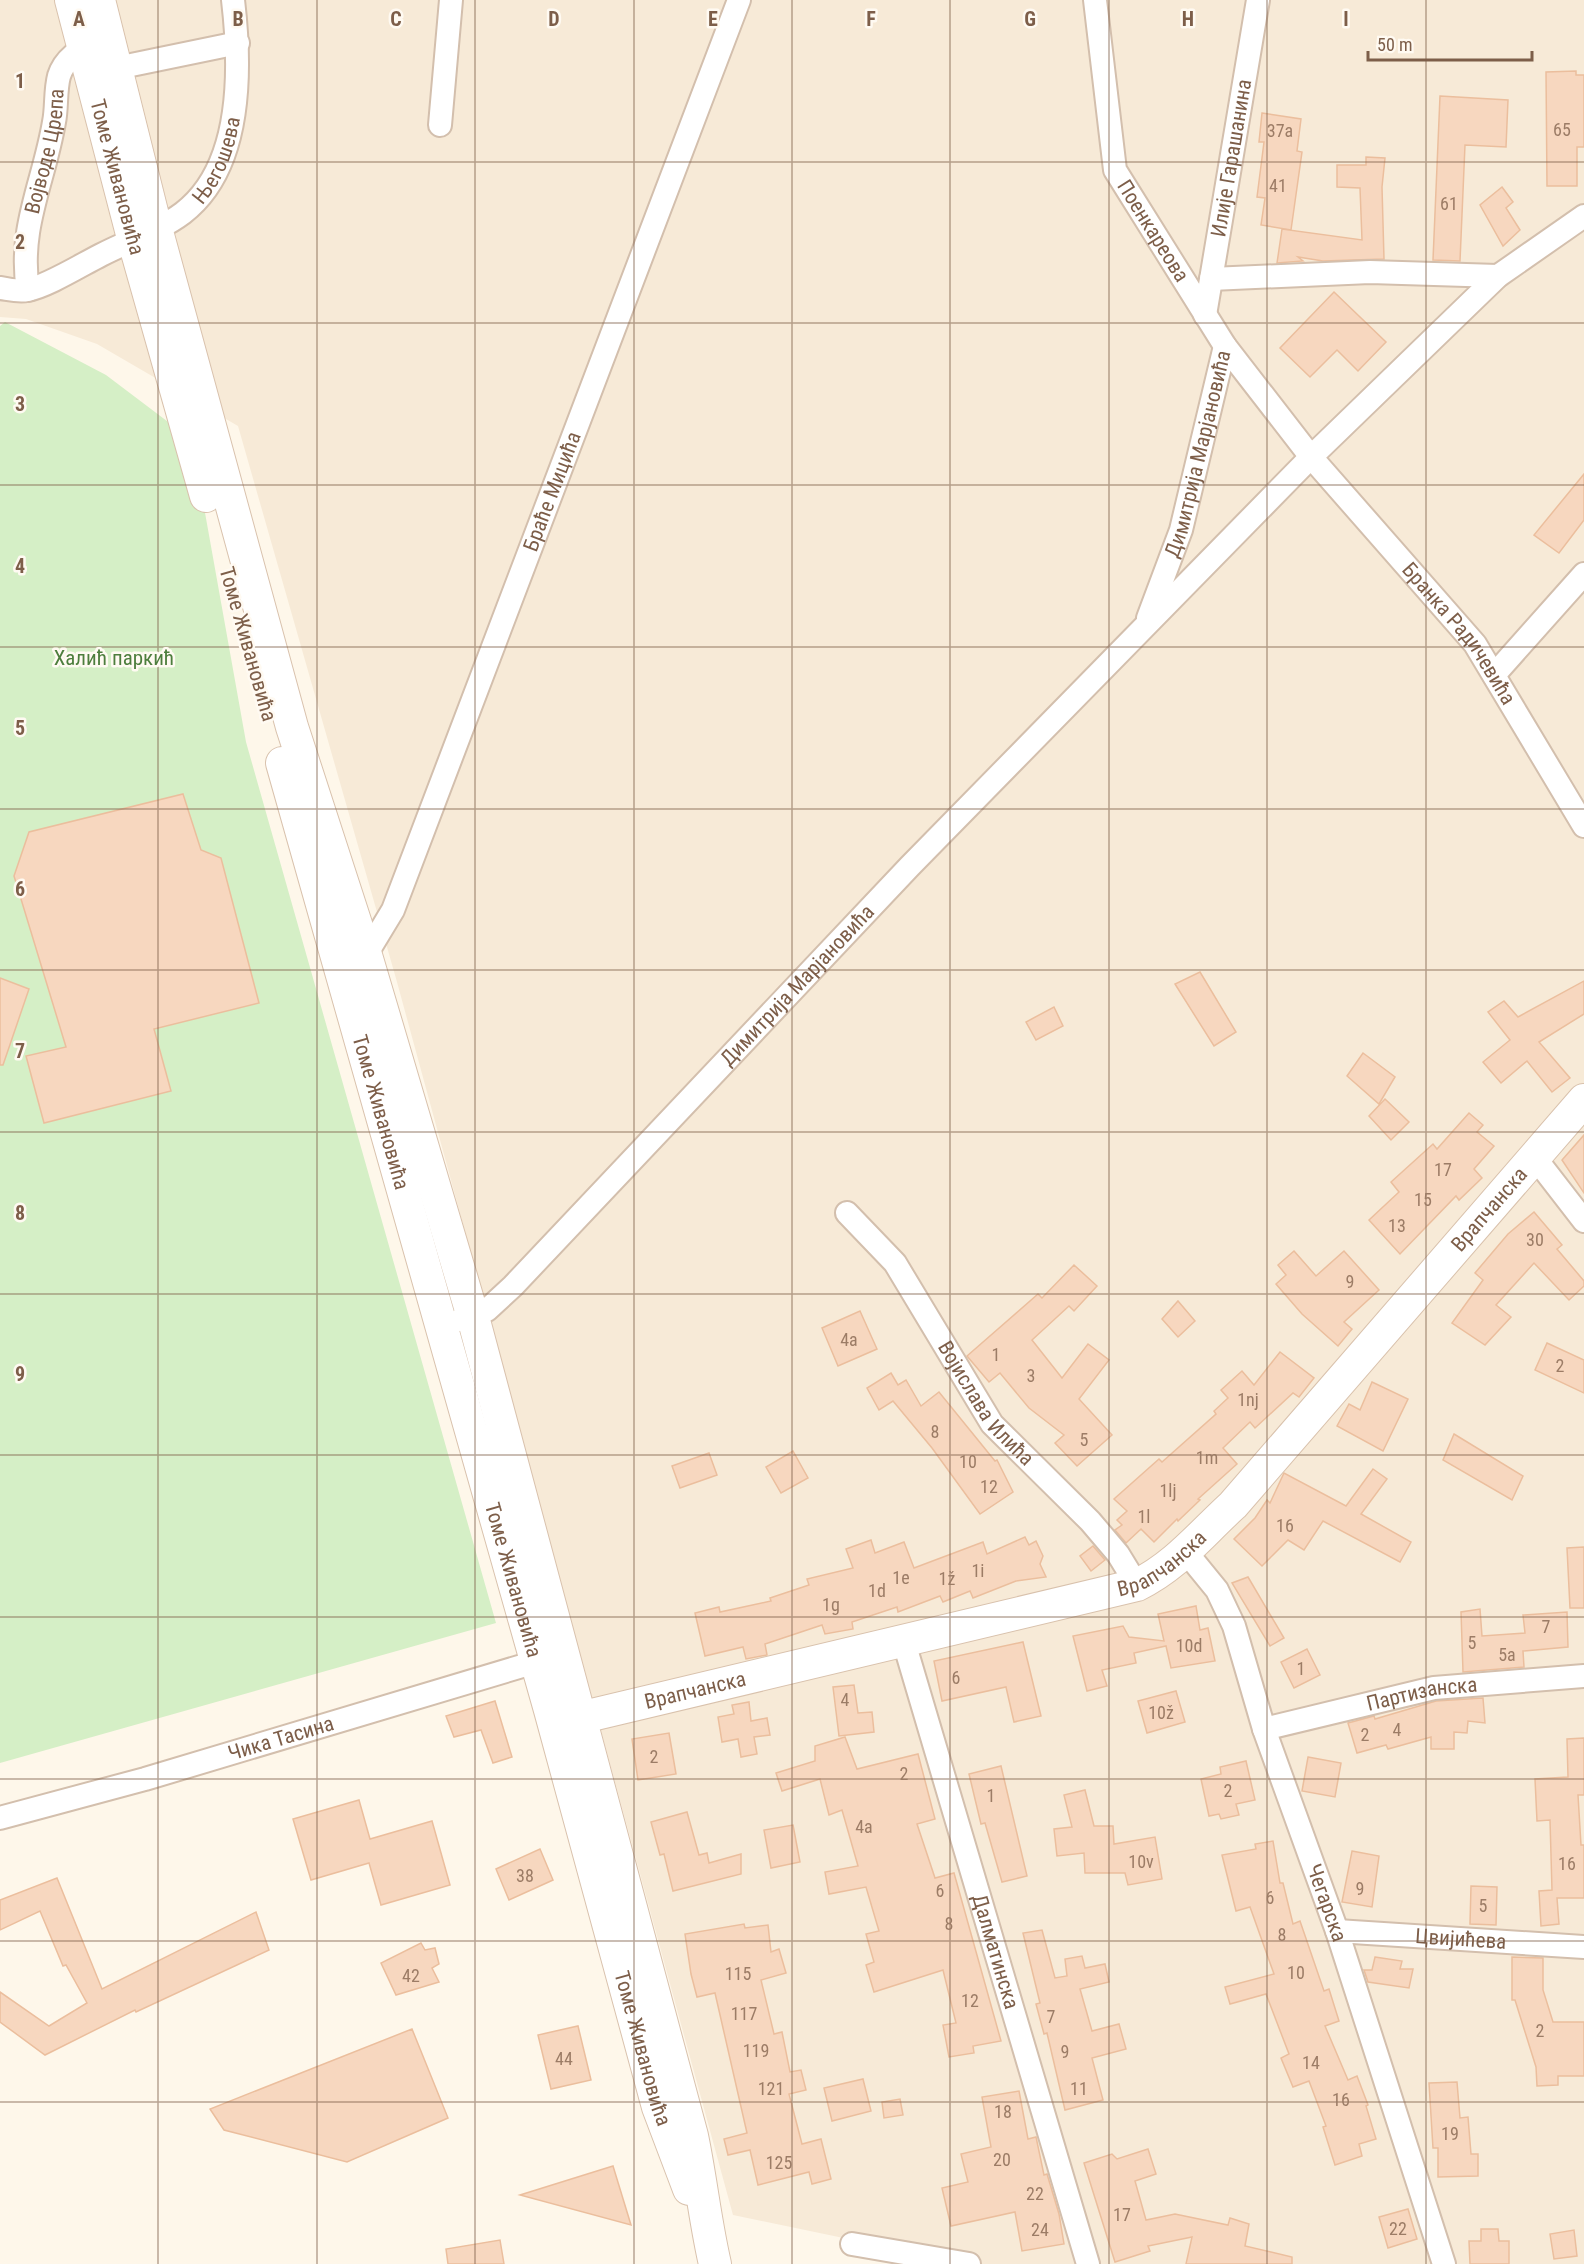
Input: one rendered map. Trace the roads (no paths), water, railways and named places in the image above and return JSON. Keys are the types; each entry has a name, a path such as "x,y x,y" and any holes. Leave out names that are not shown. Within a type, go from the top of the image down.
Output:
{"main road":[{"name":"Томе Живановића","path":"71,0 100,57 145,233 351,957 441,1325 549,1658 566,1720 658,2107 670,2144 704,2219 714,2264"},
{"name":"Томе Живановића","path":"99,0 100,57"},
{"name":"Томе Живановића","path":"351,957 473,1317 549,1658"},
{"name":"Врапчанска","path":"566,1720 1137,1585 1155,1576 1186,1552 1233,1505 1437,1269 1536,1159 1584,1100"}],"street":[{"name":"Његошева","path":"28,290 182,214 197,200 221,165 230,133 238,43 233,0"},
{"path":"440,125 451,0"},
{"name":"Браће Мицића","path":"351,957 377,940 393,910 739,0"},
{"name":"Поенкареова","path":"1095,0 1114,170 1225,346"},
{"name":"Илије Гарашанина","path":"1205,315 1258,0"},
{"path":"100,57 238,43"},
{"name":"Војводе Црепа","path":"28,290 24,265 28,218 54,122 59,76 71,57 100,57"},
{"name":"Димитрија Марјановића","path":"441,1325 473,1317 487,1310 513,1286 910,866 1311,457 1497,276 1584,216"},
{"path":"1211,279 1370,272 1497,276"},
{"path":"0,288 28,290"},
{"name":"Димитрија Марјановића","path":"1225,346 1311,457"},
{"name":"Димитрија Марјановића","path":"1145,626 1181,530 1225,346"},
{"name":"Бранка Радичевића","path":"1311,457 1475,644 1584,826"},
{"path":"1494,675 1584,574"},
{"path":"1536,1159 1584,1221"},
{"name":"Војислава Илића","path":"847,1213 895,1263 992,1424 1090,1521 1118,1554 1137,1585"},
{"name":"Чегарска","path":"1186,1552 1224,1601 1237,1634 1264,1728 1337,1930 1444,2264"},
{"name":"Далматинска","path":"903,1639 1088,2264"},
{"name":"Чика Тасина","path":"0,1818 145,1779 549,1658"},
{"name":"Партизанска","path":"1264,1728 1434,1688 1584,1676"},
{"name":"Цвијићева","path":"1337,1930 1584,1947"},
{"path":"852,2244 969,2264"}],"park label":[{"name":"Халић паркић","path":"114,658"}]}
